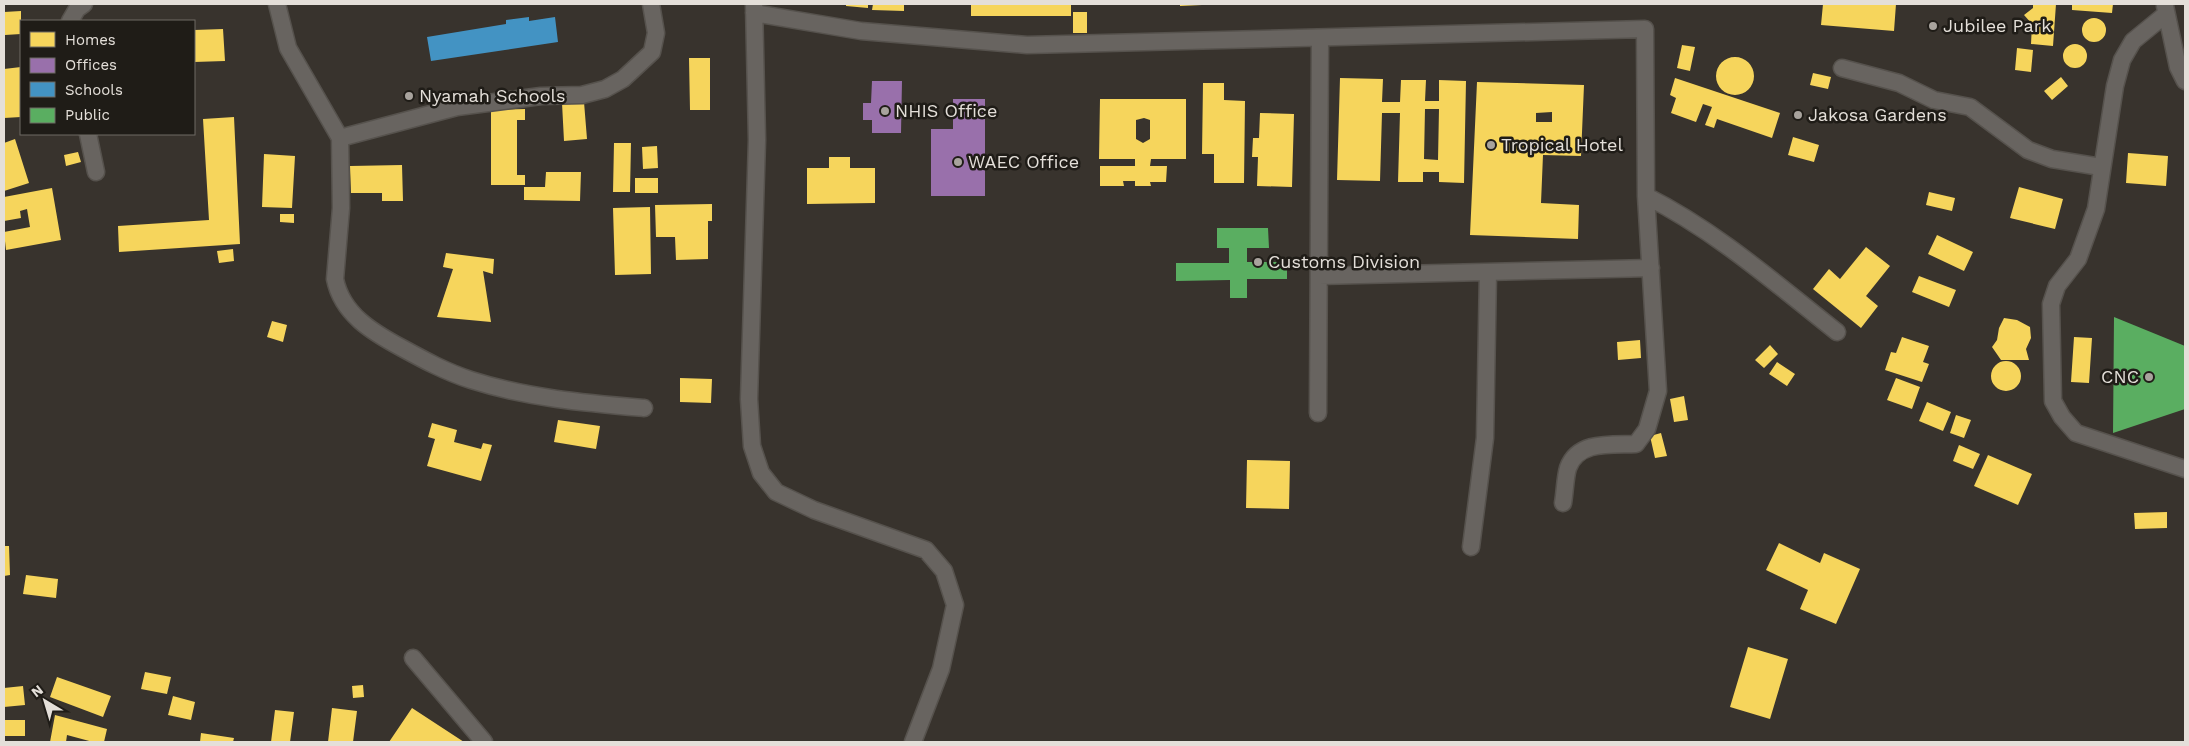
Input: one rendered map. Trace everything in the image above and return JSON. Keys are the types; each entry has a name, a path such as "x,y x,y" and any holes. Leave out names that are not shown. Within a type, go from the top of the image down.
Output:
{"street":[{"path":"71,20 77,9 84,4"},
{"path":"277,4 288,48 340,138 340,208 335,279 344,303 356,318 368,329 397,345 438,367 470,380 508,390 576,402 644,408"},
{"path":"340,138 457,107 541,96 582,95 606,89 623,79 652,52 656,33 651,4"},
{"path":"913,742 941,669 955,604 944,571 926,550 814,510 776,492 761,473 752,446 749,399 757,140 754,8 861,30 1027,45 1645,29 1646,196 1658,391 1647,429 1636,444 1595,445 1577,453 1568,468 1563,503"},
{"path":"2166,9 2178,67 2185,81"},
{"path":"2166,9 2132,41 2122,60 2115,86 2101,167 2096,210 2078,259 2057,286 2051,304 2053,401 2062,417 2076,433 2185,469"},
{"path":"1318,413 1320,38"},
{"path":"1842,68 1899,83 1934,100 1970,107 2028,150 2052,159 2101,167"},
{"path":"88,135 96,172"},
{"path":"1646,196 1677,212 1726,244 1837,332"},
{"path":"1319,276 1651,268"},
{"path":"1471,547 1485,438 1488,272"},
{"path":"413,658 484,742"}],"building: Homes":[{"path":"846,4 868,4 868,8 846,6"},
{"path":"873,4 904,4 904,11 872,10"},
{"path":"971,4 1071,4 1071,16 971,16"},
{"path":"1180,4 1202,4 1202,5 1180,6"},
{"path":"1823,4 1896,4 1894,31 1821,25"},
{"path":"2033,4 2056,4 2053,46 2031,44 2032,24 2024,15 2033,8"},
{"path":"2072,4 2113,4 2112,13 2072,10"},
{"path":"21,11 20,34 5,35 4,12"},
{"path":"1073,12 1087,12 1087,33 1073,33"},
{"path":"2094,18 2099,19 2105,25 2105,35 2099,41 2094,42 2089,41 2083,35 2082,30 2083,25 2089,19"},
{"path":"223,29 225,61 195,62 195,30"},
{"path":"2075,44 2084,47 2087,56 2084,65 2075,68 2066,65 2063,56 2066,47"},
{"path":"1682,45 1695,47 1690,71 1677,68"},
{"path":"2017,48 2033,50 2031,72 2015,70"},
{"path":"1735,57 1748,63 1754,76 1748,89 1735,95 1722,89 1716,76 1722,63"},
{"path":"689,58 710,58 710,110 690,110"},
{"path":"20,67 20,117 4,118 4,69"},
{"path":"1813,73 1831,77 1828,89 1810,85"},
{"path":"2061,77 2068,86 2052,100 2044,91"},
{"path":"1340,78 1383,79 1382,102 1400,102 1401,80 1426,80 1425,101 1439,101 1439,80 1466,81 1464,183 1439,182 1439,172 1423,172 1423,182 1398,182 1400,113 1382,113 1380,181 1337,180","holes":["1425,109 1439,109 1438,160 1424,159"]},
{"path":"1675,78 1780,113 1772,138 1717,119 1714,128 1705,125 1712,107 1703,104 1696,122 1671,113 1676,98 1670,95"},
{"path":"1477,82 1584,85 1581,156 1543,155 1541,203 1579,205 1578,239 1470,235","holes":["1552,112 1552,122 1536,122 1536,113"]},
{"path":"1203,83 1224,83 1224,100 1245,101 1244,183 1214,183 1214,154 1202,154"},
{"path":"1100,99 1186,99 1186,159 1151,159 1150,166 1167,166 1166,182 1150,182 1151,186 1135,186 1135,181 1123,181 1124,186 1100,186 1100,166 1135,166 1135,159 1099,159","holes":["1144,118 1150,120 1150,139 1143,143 1136,139 1136,120"]},
{"path":"584,102 587,139 564,141 562,103"},
{"path":"525,109 525,120 517,120 517,175 525,175 525,185 491,185 491,110"},
{"path":"1260,113 1294,114 1292,187 1257,186 1258,157 1252,157 1253,138 1259,138"},
{"path":"234,117 240,244 119,252 118,226 209,220 203,119"},
{"path":"1793,137 1819,145 1814,162 1788,155"},
{"path":"15,139 29,183 4,191 4,143"},
{"path":"614,143 631,143 630,192 613,192"},
{"path":"657,146 658,168 643,169 642,147"},
{"path":"78,152 81,162 66,166 64,155"},
{"path":"2128,153 2168,156 2166,186 2126,183"},
{"path":"264,154 295,156 292,208 262,207"},
{"path":"829,157 850,157 850,168 875,168 875,203 807,204 807,168 829,168"},
{"path":"402,165 403,201 382,201 382,193 351,193 350,166"},
{"path":"546,172 581,172 580,201 524,200 524,187 545,187"},
{"path":"635,178 658,178 658,193 635,193"},
{"path":"2019,187 2063,199 2055,229 2010,218"},
{"path":"52,188 61,240 6,250 4,232 30,227 27,209 20,211 21,218 4,221 4,197"},
{"path":"1929,192 1955,198 1952,211 1926,205"},
{"path":"712,204 712,221 708,221 708,259 676,260 675,237 656,237 655,205"},
{"path":"650,207 651,274 615,275 613,208"},
{"path":"280,214 294,214 294,223 280,222"},
{"path":"1937,235 1973,252 1964,271 1928,254"},
{"path":"1866,247 1890,266 1866,296 1878,306 1861,328 1813,289 1829,269 1840,279"},
{"path":"233,249 234,261 219,263 217,251"},
{"path":"446,253 494,259 493,274 483,271 491,322 437,317 453,269 443,267"},
{"path":"1919,276 1956,290 1949,307 1912,292"},
{"path":"2004,318 2017,320 2030,327 2031,338 2026,349 2029,360 2001,360 1992,347 1997,340 1999,328"},
{"path":"272,321 287,325 283,342 267,337"},
{"path":"1902,337 1929,346 1923,362 1929,364 1922,382 1885,370 1891,352 1896,353"},
{"path":"2074,337 2092,338 2089,383 2071,382"},
{"path":"1640,340 1641,358 1618,360 1617,342"},
{"path":"1770,345 1778,354 1764,368 1755,360"},
{"path":"2006,361 2017,365 2021,376 2017,387 2006,391 1995,387 1991,376 1995,365"},
{"path":"1777,362 1795,374 1787,386 1769,374"},
{"path":"680,378 712,379 711,403 680,402"},
{"path":"1896,378 1920,387 1912,409 1887,400"},
{"path":"1684,396 1688,420 1674,422 1670,399"},
{"path":"1927,402 1951,412 1943,431 1919,421"},
{"path":"1956,415 1971,420 1964,438 1950,433"},
{"path":"558,420 600,426 596,449 554,442"},
{"path":"432,423 457,430 454,442 481,449 483,443 492,445 481,481 427,466 435,439 428,437"},
{"path":"1661,433 1667,456 1655,458 1650,436"},
{"path":"1959,445 1980,454 1973,469 1953,461"},
{"path":"1988,455 2032,474 2018,505 1974,486"},
{"path":"1247,460 1290,461 1289,509 1246,508"},
{"path":"2167,512 2167,528 2135,529 2134,513"},
{"path":"1779,543 1820,563 1824,553 1860,569 1836,624 1800,609 1808,590 1766,570"},
{"path":"4,546 9,546 10,575 4,576"},
{"path":"26,575 58,579 56,598 23,594"},
{"path":"1748,647 1788,659 1770,719 1730,707"},
{"path":"145,672 171,677 167,694 141,689"},
{"path":"57,677 111,696 103,717 50,697"},
{"path":"363,685 364,697 353,698 352,686"},
{"path":"23,686 25,705 4,707 4,688"},
{"path":"173,696 195,702 191,720 168,715"},
{"path":"332,708 357,711 353,742 328,742"},
{"path":"412,708 464,742 389,742"},
{"path":"275,710 294,712 290,742 271,742"},
{"path":"55,715 107,729 104,742 93,742 67,735 66,742 50,742"},
{"path":"4,720 25,720 25,736 4,736"},
{"path":"201,733 234,738 233,742 200,742"}],"building: Offices":[{"path":"872,81 902,81 901,133 872,133 872,120 863,120 863,103 871,103"},
{"name":"WAEC Office","path":"953,99 985,99 985,196 931,196 931,129 953,129"}],"building: Schools":[{"path":"529,17 529,21 555,17 558,42 431,61 427,37 506,24 506,20"}],"building: Public":[{"name":"Customs Division","path":"1217,228 1268,228 1269,248 1247,248 1247,262 1287,262 1287,279 1247,279 1247,298 1230,298 1230,280 1176,281 1176,263 1229,263 1229,248 1217,248"},
{"name":"CNC","path":"2114,317 2185,346 2185,409 2113,433"}],"place":[{"name":"Jubilee Park","path":"1933,26"},
{"name":"Nyamah Schools","path":"409,96"},
{"name":"NHIS Office","path":"885,111"},
{"name":"Jakosa Gardens","path":"1798,115"},
{"name":"Tropical Hotel","path":"1491,145"},
{"name":"WAEC Office","path":"958,162"},
{"name":"Customs Division","path":"1258,262"},
{"name":"CNC","path":"2149,377"}]}
